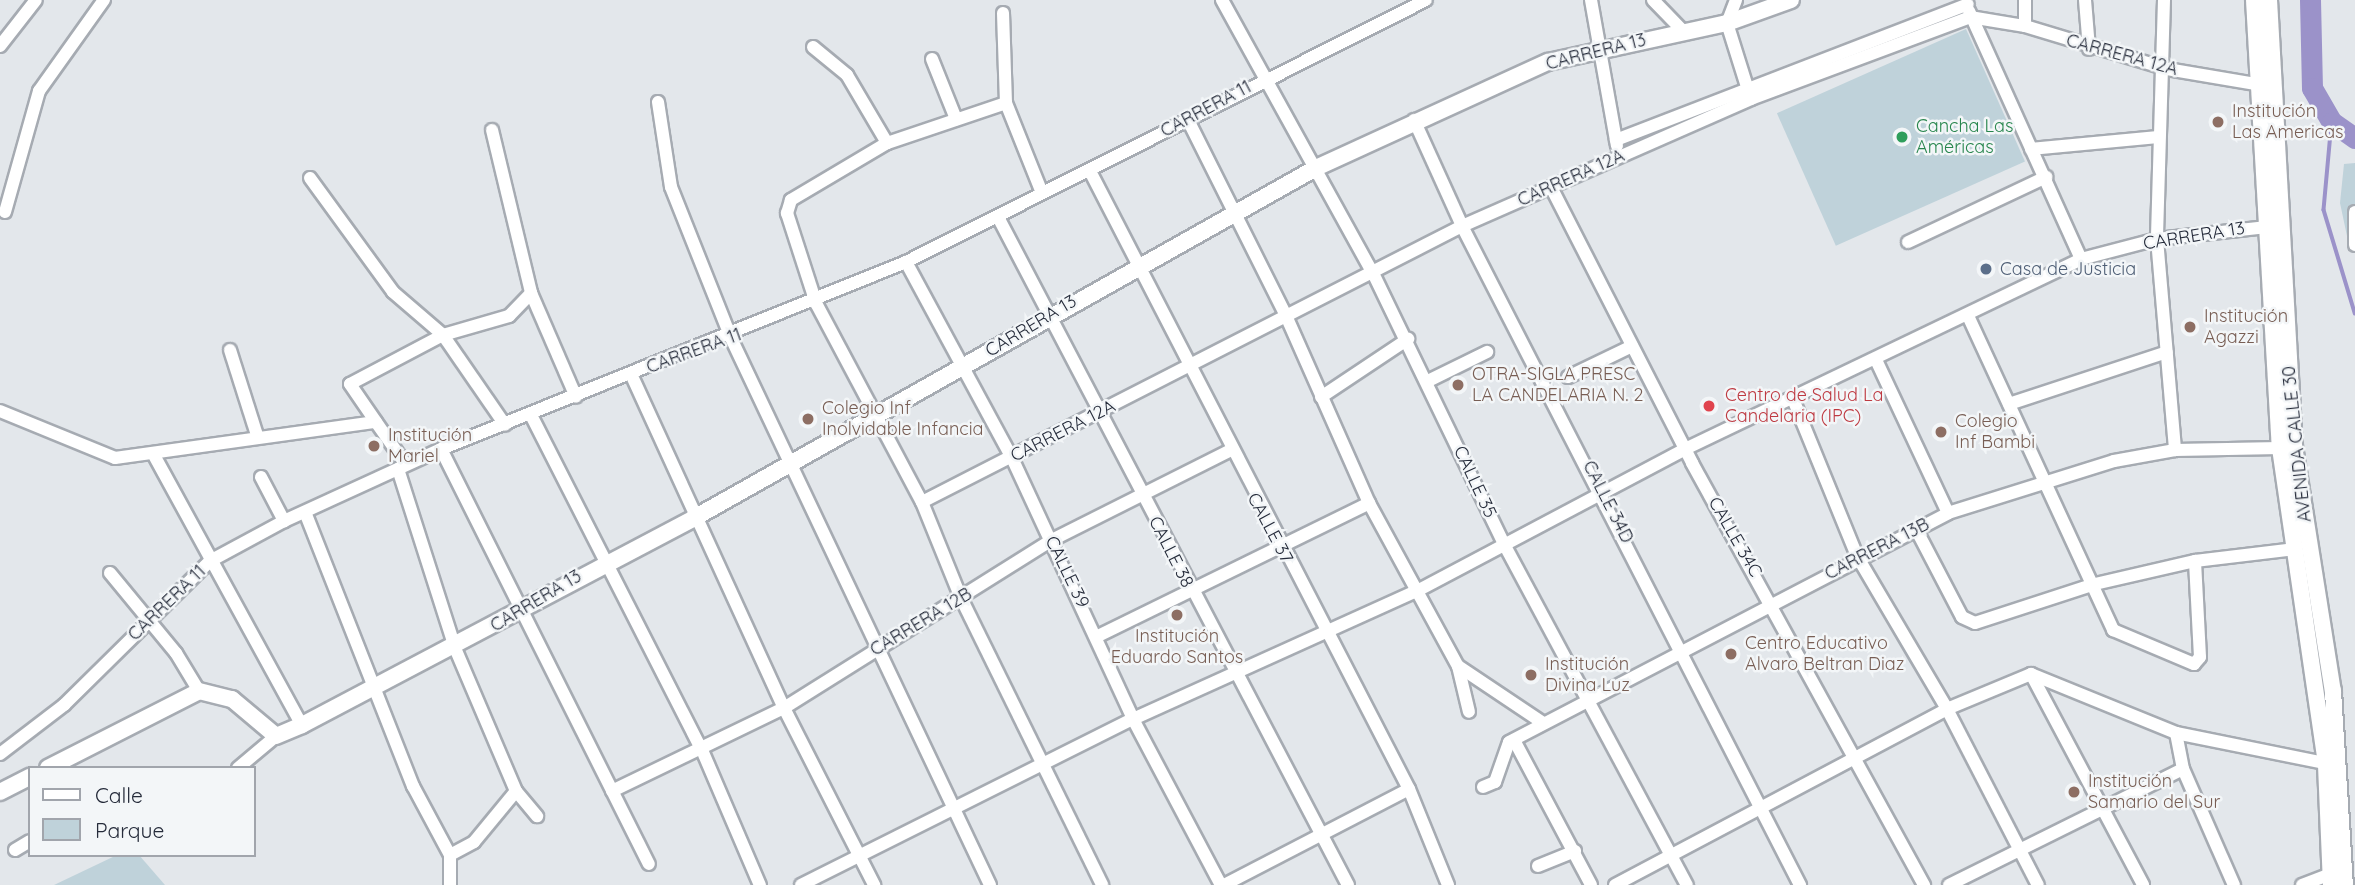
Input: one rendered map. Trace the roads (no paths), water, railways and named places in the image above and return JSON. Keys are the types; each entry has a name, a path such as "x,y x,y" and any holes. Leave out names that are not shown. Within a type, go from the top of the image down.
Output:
{"street":[{"path":"0,46 36,0"},
{"path":"5,212 39,91 104,0"},
{"name":"CALLE 35","path":"1222,0 1262,79 1316,168 1408,339 1504,544 1687,885"},
{"name":"CARRERA 11","path":"0,754 64,705 210,561 284,521 441,449 631,374 731,338 906,262 1042,193 1091,173 1262,79 1426,0"},
{"path":"1591,0 1619,156"},
{"path":"1653,0 1683,31"},
{"path":"1735,0 1727,23 1748,90"},
{"name":"CARRERA 13","path":"276,736 379,689 524,610 603,561 694,518 788,463 965,367 1046,314 1316,168 1415,120 1549,62 1598,48 1727,23 1791,0"},
{"path":"2025,0 2025,26"},
{"path":"2085,0 2089,49"},
{"path":"2164,0 2167,69 2157,137 2157,239 2175,450"},
{"name":"AVENIDA CALLE 30","path":"2254,0 2256,84 2274,226 2294,446 2333,691 2330,879"},
{"name":"AVENIDA CALLE 30","path":"2269,0 2280,448 2331,765 2345,885"},
{"path":"1616,140 1969,7 2081,259"},
{"name":"CARRERA 12A","path":"922,502 1287,318 1462,226 1969,7 2089,49 2167,69 2256,84"},
{"path":"1003,13 1006,103 1042,193"},
{"path":"813,47 846,75 887,143"},
{"path":"932,59 956,119"},
{"path":"658,102 671,187 731,338 951,811 990,885"},
{"path":"1006,103 887,143 786,206 816,303 878,414 922,502 961,598 1102,885"},
{"path":"1187,118 1236,211 1287,318 1369,503 1419,590 1458,666 1469,712"},
{"name":"CALLE 34D","path":"1415,120 1462,226 1603,491 1800,885"},
{"path":"492,130 531,293 576,397"},
{"path":"2031,149 2157,137"},
{"name":"CALLE 37","path":"1091,173 1141,263 1229,451 1409,789 1448,885"},
{"path":"310,177 393,292 443,334 505,425"},
{"path":"1908,242 2046,177"},
{"name":"CALLE 34C","path":"1552,187 1685,449 1774,604 1853,762 1924,885"},
{"path":"2355,212 2355,245"},
{"name":"CALLE 38","path":"998,217 1320,839 1348,885"},
{"name":"CARRERA 13","path":"860,854 1133,719 1419,590 1685,449 1969,318 2081,259 2157,239 2274,226"},
{"name":"CALLE 39","path":"906,262 1012,458 1098,636 1133,719 1223,885"},
{"path":"531,293 509,316 486,327 443,334 350,384 402,467 455,648 516,791 537,816"},
{"path":"1969,318 2045,484 2095,583 2109,622 2123,637 2189,664 2200,657 2195,561"},
{"path":"1321,397 1408,339"},
{"path":"1568,377 1632,346"},
{"path":"230,350 257,435"},
{"path":"1428,381 1487,352"},
{"path":"2009,404 2167,352"},
{"path":"1877,362 1948,513"},
{"path":"631,374 694,518 874,885"},
{"path":"1793,399 1857,556 1947,709 2038,885"},
{"path":"0,411 103,456 155,457 257,435 376,422"},
{"path":"531,415 603,561 702,750 760,885"},
{"name":"CARRERA 13B","path":"1510,743 1586,701 1686,653 1857,556 1948,513 2113,461 2175,450 2280,448"},
{"path":"441,449 649,864"},
{"name":"CARRERA 12B","path":"612,791 785,708 1052,540 1140,493 1229,451"},
{"path":"155,457 302,725"},
{"path":"261,477 284,521"},
{"path":"1098,636 1369,503"},
{"path":"304,512 379,689 413,786 450,855 450,885"},
{"path":"1916,529 1962,617 1982,622 2095,583 2195,561 2295,549"},
{"path":"110,573 149,619 199,691"},
{"path":"1458,666 1543,723"},
{"path":"1615,885 1669,853 1853,762 1947,709 2031,674 2175,733 2331,765"},
{"path":"2031,674 2143,885"},
{"path":"52,766 199,691 232,699 276,736 240,766"},
{"path":"2175,733 2183,769 2234,885"},
{"path":"1483,787 1495,782 1510,743"},
{"path":"1510,743 1575,851 1591,885"},
{"path":"1949,885 2183,769"},
{"path":"0,792 28,778"},
{"path":"1223,885 1320,839 1409,789"},
{"path":"450,855 474,842 516,791"},
{"path":"15,850 28,842"},
{"path":"1538,866 1575,851"},
{"path":"801,885 860,854"},
{"path":"2302,885 2330,879"}],"waterway":[{"path":"2310,0 2312,88 2332,122 2355,138"},
{"path":"2332,122 2324,210 2355,313"}],"place":[{"name":"Institución Las Americas","path":"2218,122"},
{"name":"Cancha Las Américas","path":"1902,137"},
{"name":"Casa de Justicia","path":"1986,269"},
{"name":"Institución Agazzi","path":"2190,327"},
{"name":"OTRA-SIGLA PRESC LA CANDELARIA N. 2","path":"1458,385"},
{"name":"Centro de Salud La Candelaria (IPC)","path":"1709,406"},
{"name":"Colegio Inf Inolvidable Infancia","path":"808,419"},
{"name":"Colegio Inf Bambi","path":"1941,432"},
{"name":"Institución Mariel","path":"374,446"},
{"name":"Institución Eduardo Santos","path":"1177,615"},
{"name":"Centro Educativo Alvaro Beltran Diaz","path":"1731,654"},
{"name":"Institución Divina Luz","path":"1531,675"},
{"name":"Institución Samario del Sur","path":"2074,792"}]}
